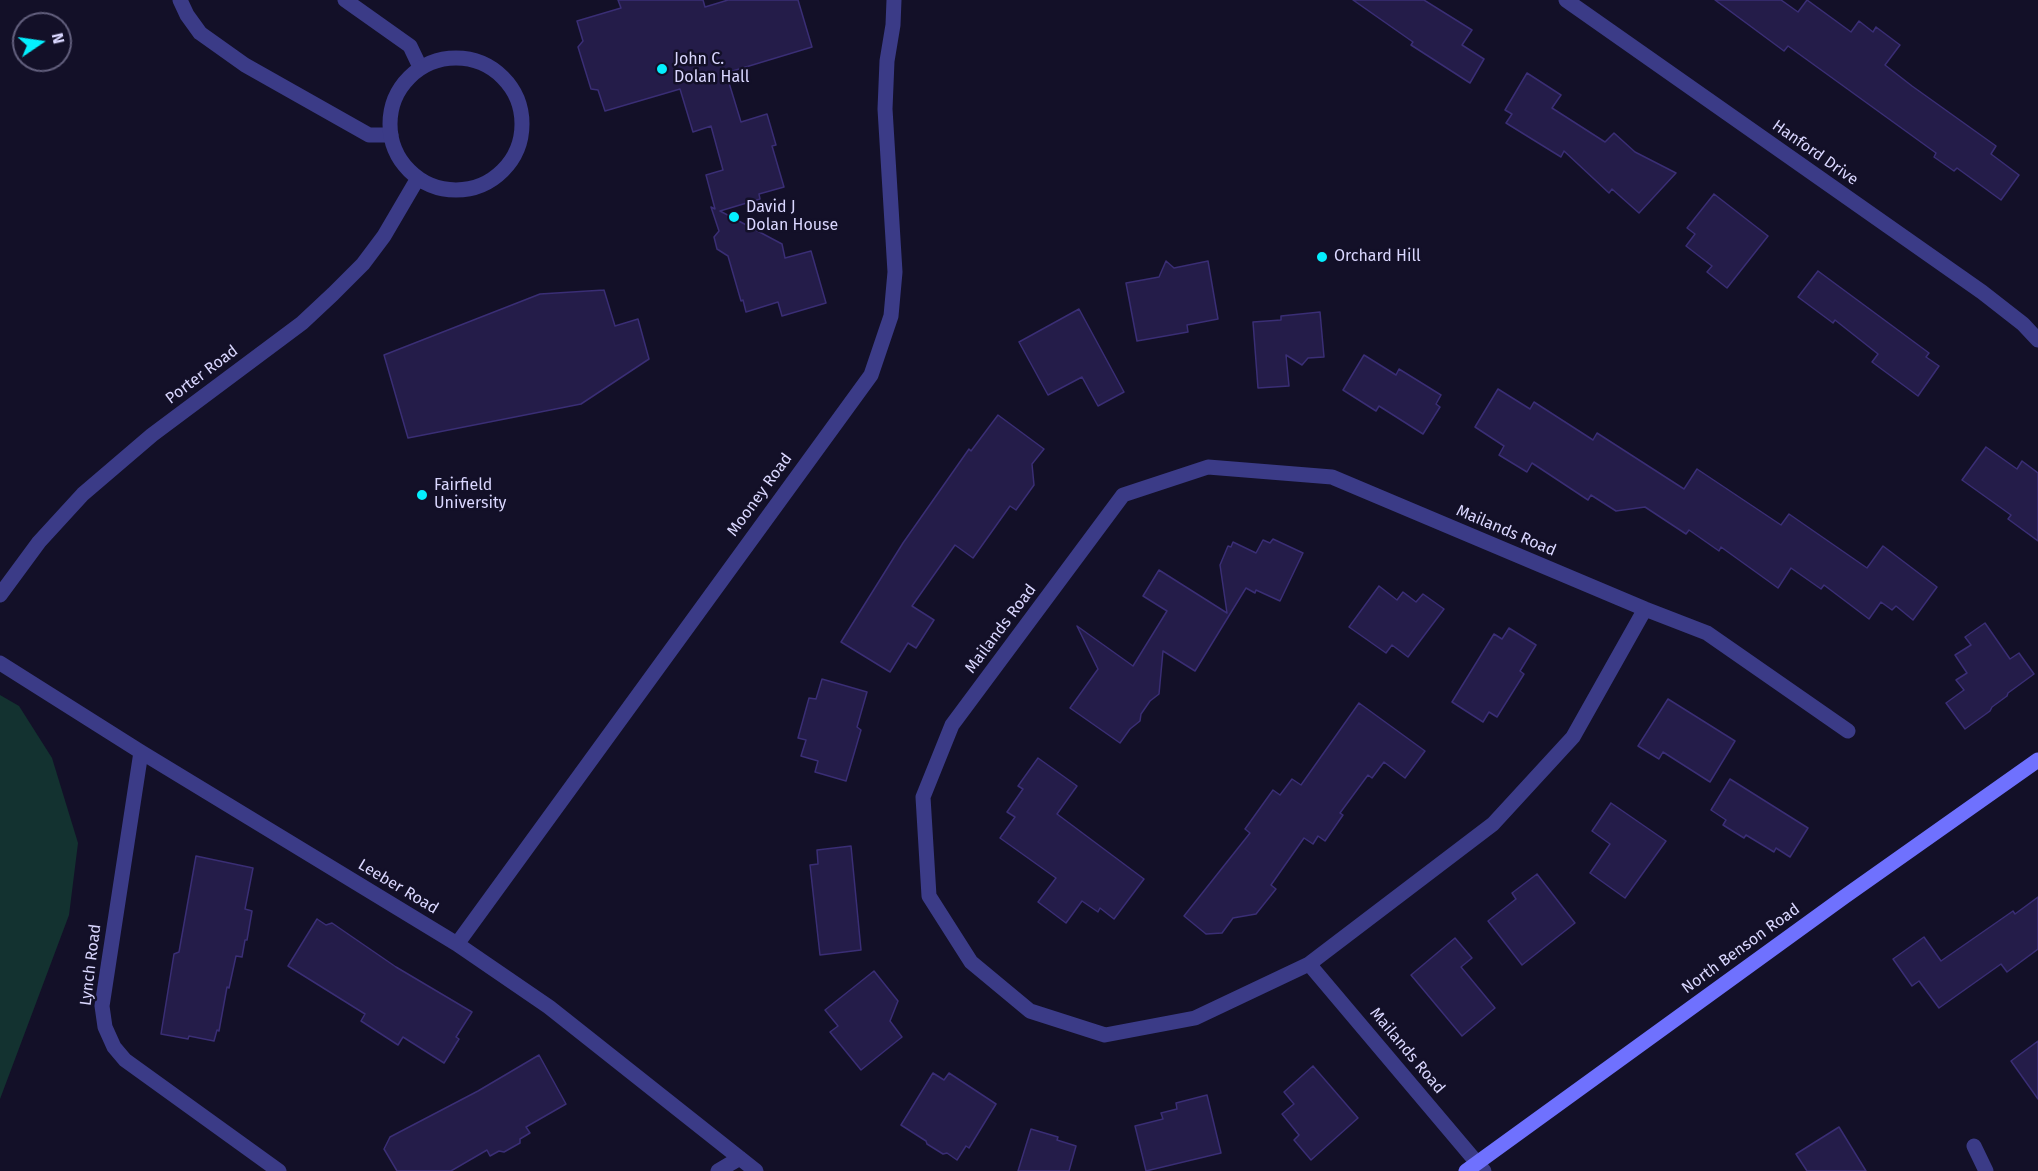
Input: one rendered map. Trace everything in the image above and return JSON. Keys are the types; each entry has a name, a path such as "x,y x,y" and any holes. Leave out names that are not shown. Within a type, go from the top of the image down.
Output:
{"main road":[{"name":"North Benson Road","path":"1476,1168 1844,897 2038,760"}],"street":[{"path":"180,0 200,33 245,65 369,135 391,135"},
{"path":"345,0 410,46 420,67"},
{"name":"Mooney Road","path":"457,944 871,375 891,316 895,272 885,110 887,62 893,25 894,0"},
{"name":"Hanford Drive","path":"1566,0 1982,292 2023,324 2038,340"},
{"path":"463,57 484,63 502,75 516,93 522,114 522,136 514,157 500,174 481,186 459,190 438,188 418,178 405,166 396,152 391,135 390,115 395,96 405,80 420,67 441,58 463,57"},
{"name":"Porter Road","path":"0,595 39,542 83,494 152,435 302,323 333,294 363,264 384,236 418,178"},
{"name":"Mailands Road","path":"1645,609 1573,737 1493,824 1309,963 1195,1018 1105,1035 1030,1011 971,962 929,896 923,797 952,725 1123,495 1208,467 1332,477 1707,633 1848,731"},
{"name":"Leeber Road","path":"0,663 141,752 457,944 549,1007 756,1171"},
{"name":"Lynch Road","path":"141,752 102,1006 105,1027 114,1047 124,1060 279,1171"},
{"name":"Mailands Road","path":"1309,963 1476,1168"},
{"path":"1974,1146 1986,1171"},
{"path":"718,1171 740,1158"}],"green space":[{"path":"0,695 19,706 52,758 78,843 69,915 0,1099"}],"building":[{"name":"John C. Dolan Hall","path":"618,0 703,0 705,7 728,0 798,0 812,47 726,73 741,122 767,114 776,145 772,146 784,187 759,194 760,199 720,211 782,244 785,258 811,251 826,303 782,316 778,302 746,312 728,256 717,249 714,237 719,231 711,207 715,209 706,175 723,170 711,126 693,132 680,89 605,111 598,90 591,89 578,47 583,41 577,21 621,8"},
{"path":"1353,0 1424,0 1472,30 1462,45 1484,59 1470,83 1411,45 1413,42"},
{"path":"1715,0 1781,0 1798,12 1807,0 1851,32 1859,21 1873,32 1876,27 1900,45 1885,65 1996,146 1991,154 2019,175 2001,200 1957,168 1954,171 1934,157 1936,153 1788,46 1784,51"},
{"path":"1527,73 1561,95 1552,108 1605,142 1614,133 1635,152 1676,173 1639,213 1612,189 1609,193 1564,151 1561,157 1506,123 1512,114 1505,110"},
{"path":"1714,194 1768,236 1727,288 1707,272 1712,266 1686,246 1695,234 1687,228"},
{"path":"1166,261 1174,268 1208,261 1218,319 1187,325 1188,332 1137,341 1126,283 1159,277"},
{"path":"1818,271 1929,353 1926,357 1939,366 1918,396 1872,362 1878,354 1835,320 1833,323 1798,297"},
{"path":"604,290 615,326 638,319 649,359 581,404 408,438 384,355 540,294"},
{"path":"1079,309 1124,392 1098,406 1082,377 1048,395 1019,342"},
{"path":"1320,312 1324,357 1308,358 1302,365 1286,355 1289,386 1258,388 1253,322 1281,320 1281,316"},
{"path":"1364,355 1396,375 1399,369 1441,395 1436,404 1440,407 1423,434 1379,406 1376,411 1343,390"},
{"path":"1498,389 1530,409 1534,402 1593,440 1597,433 1684,489 1697,469 1781,525 1789,514 1867,568 1883,546 1937,587 1913,620 1896,606 1892,610 1881,602 1869,619 1824,585 1821,589 1791,568 1778,588 1721,547 1719,551 1689,530 1686,534 1645,507 1616,511 1591,495 1588,500 1532,463 1527,472 1499,455 1504,446 1475,427"},
{"path":"998,415 1044,449 1032,464 1034,485 1016,510 1010,506 973,558 955,545 912,606 934,620 916,648 908,643 890,672 841,642 903,543 969,449 971,451"},
{"path":"1986,447 2017,469 2022,461 2038,473 2038,541 2008,519 2011,515 1962,480"},
{"path":"1273,539 1303,553 1280,601 1246,588 1195,671 1163,651 1159,694 1150,701 1141,714 1140,721 1130,729 1120,743 1070,708 1098,669 1077,626 1133,666 1167,611 1143,596 1159,570 1227,613 1220,565 1228,546 1231,547 1233,542 1256,553 1263,540 1270,543"},
{"path":"1379,586 1397,600 1403,592 1416,602 1423,594 1444,609 1408,657 1392,645 1386,653 1349,627"},
{"path":"1985,623 2010,659 2019,653 2034,674 1965,729 1946,703 1964,690 1956,680 1967,673 1955,655 1971,645 1965,637"},
{"path":"1509,628 1536,645 1520,671 1524,674 1497,717 1489,712 1483,722 1452,702 1494,634 1502,639"},
{"path":"822,679 867,692 857,727 861,730 846,781 815,772 818,761 801,756 806,740 798,738 809,698 816,699"},
{"path":"1668,699 1735,741 1710,782 1663,752 1659,759 1638,746"},
{"path":"1359,703 1425,751 1405,778 1384,762 1372,778 1368,775 1340,813 1343,815 1325,841 1318,836 1313,844 1304,838 1271,885 1276,889 1256,914 1233,918 1222,933 1206,934 1184,916 1250,833 1245,829 1273,790 1280,795 1292,779 1301,785"},
{"path":"1038,758 1077,786 1057,814 1144,879 1114,919 1100,908 1098,912 1082,901 1066,923 1038,902 1056,878 1000,838 1015,817 1007,812 1023,789 1018,786"},
{"path":"1730,779 1808,828 1790,857 1776,848 1774,852 1746,835 1744,838 1723,825 1726,820 1711,810"},
{"path":"1611,803 1666,841 1625,898 1590,873 1610,844 1592,831"},
{"path":"851,846 861,950 820,955 810,865 818,864 817,850"},
{"path":"196,856 253,868 245,909 252,911 247,940 245,940 242,957 236,956 229,988 227,987 219,1031 217,1030 214,1041 161,1034 174,954 179,952"},
{"path":"1537,874 1575,923 1522,965 1488,921 1516,899 1512,893"},
{"path":"2038,897 2038,949 2007,972 2001,964 1939,1008 1919,981 1912,986 1893,959 1924,937 1941,961 2013,911 2015,914"},
{"path":"317,919 326,925 332,923 396,967 472,1012 456,1037 459,1039 444,1063 403,1037 398,1045 361,1021 365,1014 288,966"},
{"path":"1455,938 1472,958 1461,967 1495,1008 1462,1036 1411,975"},
{"path":"874,971 898,1001 890,1021 902,1037 861,1070 830,1032 838,1026 825,1010"},
{"path":"2038,1041 2038,1099 2011,1061"},
{"path":"539,1055 566,1104 526,1127 530,1133 520,1139 520,1143 504,1152 499,1151 490,1156 487,1150 451,1171 397,1171 384,1149 390,1137 478,1091"},
{"path":"1313,1066 1358,1118 1311,1160 1294,1140 1299,1135 1282,1114 1294,1104 1284,1092"},
{"path":"933,1073 944,1080 949,1073 996,1104 969,1148 966,1146 957,1160 927,1144 926,1141 901,1125"},
{"path":"1207,1095 1221,1153 1146,1171 1135,1126 1163,1119 1161,1113 1177,1109 1176,1103"},
{"path":"1839,1127 1866,1171 1807,1171 1796,1154"},
{"path":"1031,1129 1058,1137 1057,1140 1076,1146 1069,1171 1018,1171"}],"place":[{"name":"John C. Dolan Hall","path":"662,69"},
{"name":"David J Dolan House","path":"734,217"},
{"name":"Orchard Hill","path":"1322,257"},
{"name":"Fairfield University","path":"422,495"}]}
